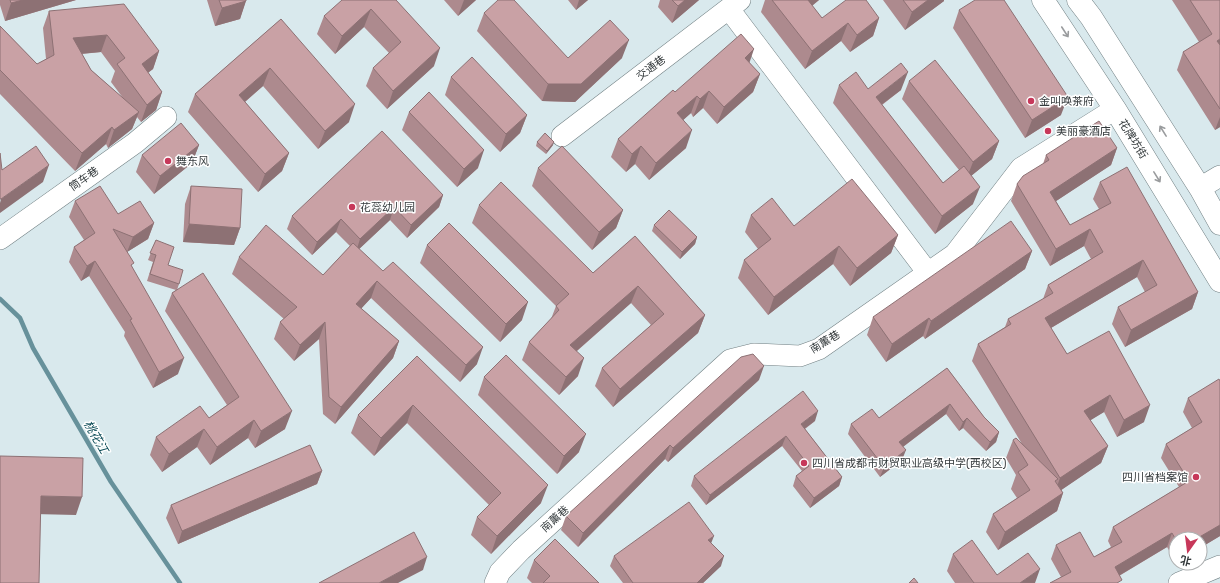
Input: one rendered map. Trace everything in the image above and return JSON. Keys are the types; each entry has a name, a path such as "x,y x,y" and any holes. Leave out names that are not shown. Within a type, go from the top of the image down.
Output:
{"main road":[{"name":"花牌坊街","path":"1043,0 1115,109 1220,281"},
{"path":"1078,0 1200,188 1220,224"}],"street":[{"path":"734,4 928,273"},
{"name":"交通巷","path":"562,136 734,4"},
{"name":"南薰巷","path":"495,583 500,572 521,550 730,360 754,354 800,356 819,349 955,254 1021,168 1115,109"},
{"name":"筒车巷","path":"0,239 135,143 166,116"},
{"path":"1200,188 1220,176"},
{"path":"1179,583 1220,566"}],"building":[{"path":"10,0 23,0 11,3"},
{"path":"219,0 246,0 246,1 222,8"},
{"path":"342,0 396,0 440,48 393,91 373,68 401,42 371,9 342,36 324,16"},
{"path":"498,0 514,0 568,58 610,20 629,40 581,84 548,84 484,13"},
{"path":"672,0 685,0 678,6"},
{"path":"772,0 808,0 822,18 846,0 866,0 879,18 857,35 848,23 812,51"},
{"path":"903,0 928,0 912,12"},
{"path":"975,0 1004,0 1068,97 1032,120 959,10"},
{"path":"1190,0 1220,0 1220,39 1217,41 1220,45 1220,109 1183,52 1212,34"},
{"path":"124,4 159,51 142,64 162,92 147,105 117,64 125,58 107,35 73,38 91,70 139,112 114,130 112,127 82,153 0,70 0,26 37,64 54,55 49,11"},
{"path":"281,19 355,104 325,131 270,68 239,95 289,153 265,174 195,94"},
{"path":"741,34 754,49 745,58 760,74 724,107 709,91 700,99 697,96 677,113 692,130 656,163 641,146 632,154 618,139 673,90 675,92"},
{"path":"472,57 527,115 506,134 451,77"},
{"path":"935,60 999,141 973,162 909,81"},
{"path":"901,63 908,72 876,97 943,183 964,166 980,187 942,216 839,85 856,72 868,89"},
{"path":"429,92 484,150 464,169 409,112"},
{"path":"1099,121 1117,148 1050,192 1070,225 1111,203 1100,182 1127,167 1198,292 1131,330 1118,307 1157,285 1143,260 1045,318 1067,354 1109,331 1150,405 1124,420 1110,395 1084,411 1108,446 1060,478 978,344 1011,324 1008,319 1053,293 1048,285 1103,252 1090,229 1056,249 1017,184 1023,176 1049,160 1046,155"},
{"path":"181,123 199,145 160,176 142,155"},
{"path":"382,131 443,195 411,225 394,207 360,239 341,219 317,242 292,216"},
{"path":"545,133 554,142 547,151 537,142"},
{"path":"36,146 49,165 0,199 0,153 2,170"},
{"path":"562,146 623,210 599,232 538,168"},
{"path":"852,179 898,235 857,268 839,246 774,297 744,260 771,239 751,215 772,198 794,226"},
{"path":"501,182 593,273 635,236 705,315 620,389 602,368 664,314 638,286 570,345 584,358 566,377 529,342 559,310 556,306 569,294 479,205"},
{"path":"100,186 118,214 140,201 154,223 133,237 113,229 134,263 131,265 184,358 159,372 130,320 132,319 95,261 87,266 74,247 95,233 75,201"},
{"path":"191,186 242,189 240,228 189,224"},
{"path":"669,210 697,237 682,252 654,225"},
{"path":"1011,221 1032,251 931,321 929,318 892,344 873,317"},
{"path":"449,223 528,302 506,324 427,245"},
{"path":"266,225 323,275 353,243 383,271 393,262 483,347 466,365 377,281 356,304 399,341 341,407 329,397 325,322 300,345 280,322 297,307 239,257"},
{"path":"156,240 174,247 168,265 183,270 179,284 150,274 156,255 150,253"},
{"path":"203,273 292,411 261,431 254,420 217,447 204,429 169,454 156,437 200,406 209,418 239,397 172,293"},
{"path":"753,354 764,366 673,448 670,445 583,533 566,516 741,357"},
{"path":"506,355 586,434 564,456 484,377"},
{"path":"417,356 548,485 497,536 477,517 501,493 413,405 381,438 358,415"},
{"path":"947,368 984,417 999,432 990,442 967,418 963,422 950,404 899,442 906,450 884,467 851,424 872,409 879,418"},
{"name":"四川省档案馆","path":"1219,379 1220,525 1208,532 1168,531 1168,535 1115,567 1122,580 1117,583 1050,583 1071,572 1056,545 1080,532 1094,557 1122,542 1113,527 1189,481 1166,444 1202,422 1188,398"},
{"path":"803,391 818,411 801,424 842,477 814,498 796,476 809,466 786,436 710,495 694,476"},
{"path":"1016,438 1058,479 1055,481 1063,493 1005,532 993,514 1030,490 1018,472 1028,465 1013,440"},
{"path":"310,445 322,471 182,531 171,505"},
{"path":"0,456 83,458 82,497 41,496 39,583 0,583"},
{"path":"689,502 714,536 708,540 724,556 697,583 633,583 614,556"},
{"path":"414,532 427,557 379,583 319,583"},
{"path":"555,539 599,583 543,583 550,576 534,560"},
{"path":"972,540 997,575 1028,553 1040,569 1020,583 974,583 953,554"},
{"path":"914,578 918,583 909,583"}],"waterway":[{"name":"桃花江","path":"0,299 20,318 33,348 111,482 180,583"}],"place":[{"name":"金叫唤茶府","path":"1031,101"},
{"name":"美丽豪酒店","path":"1048,131"},
{"name":"舞东风","path":"168,161"},
{"name":"花蕊幼儿园","path":"352,207"},
{"name":"四川省成都市财贸职业高级中学(西校区)","path":"804,463"},
{"name":"四川省档案馆","path":"1196,477"}]}
